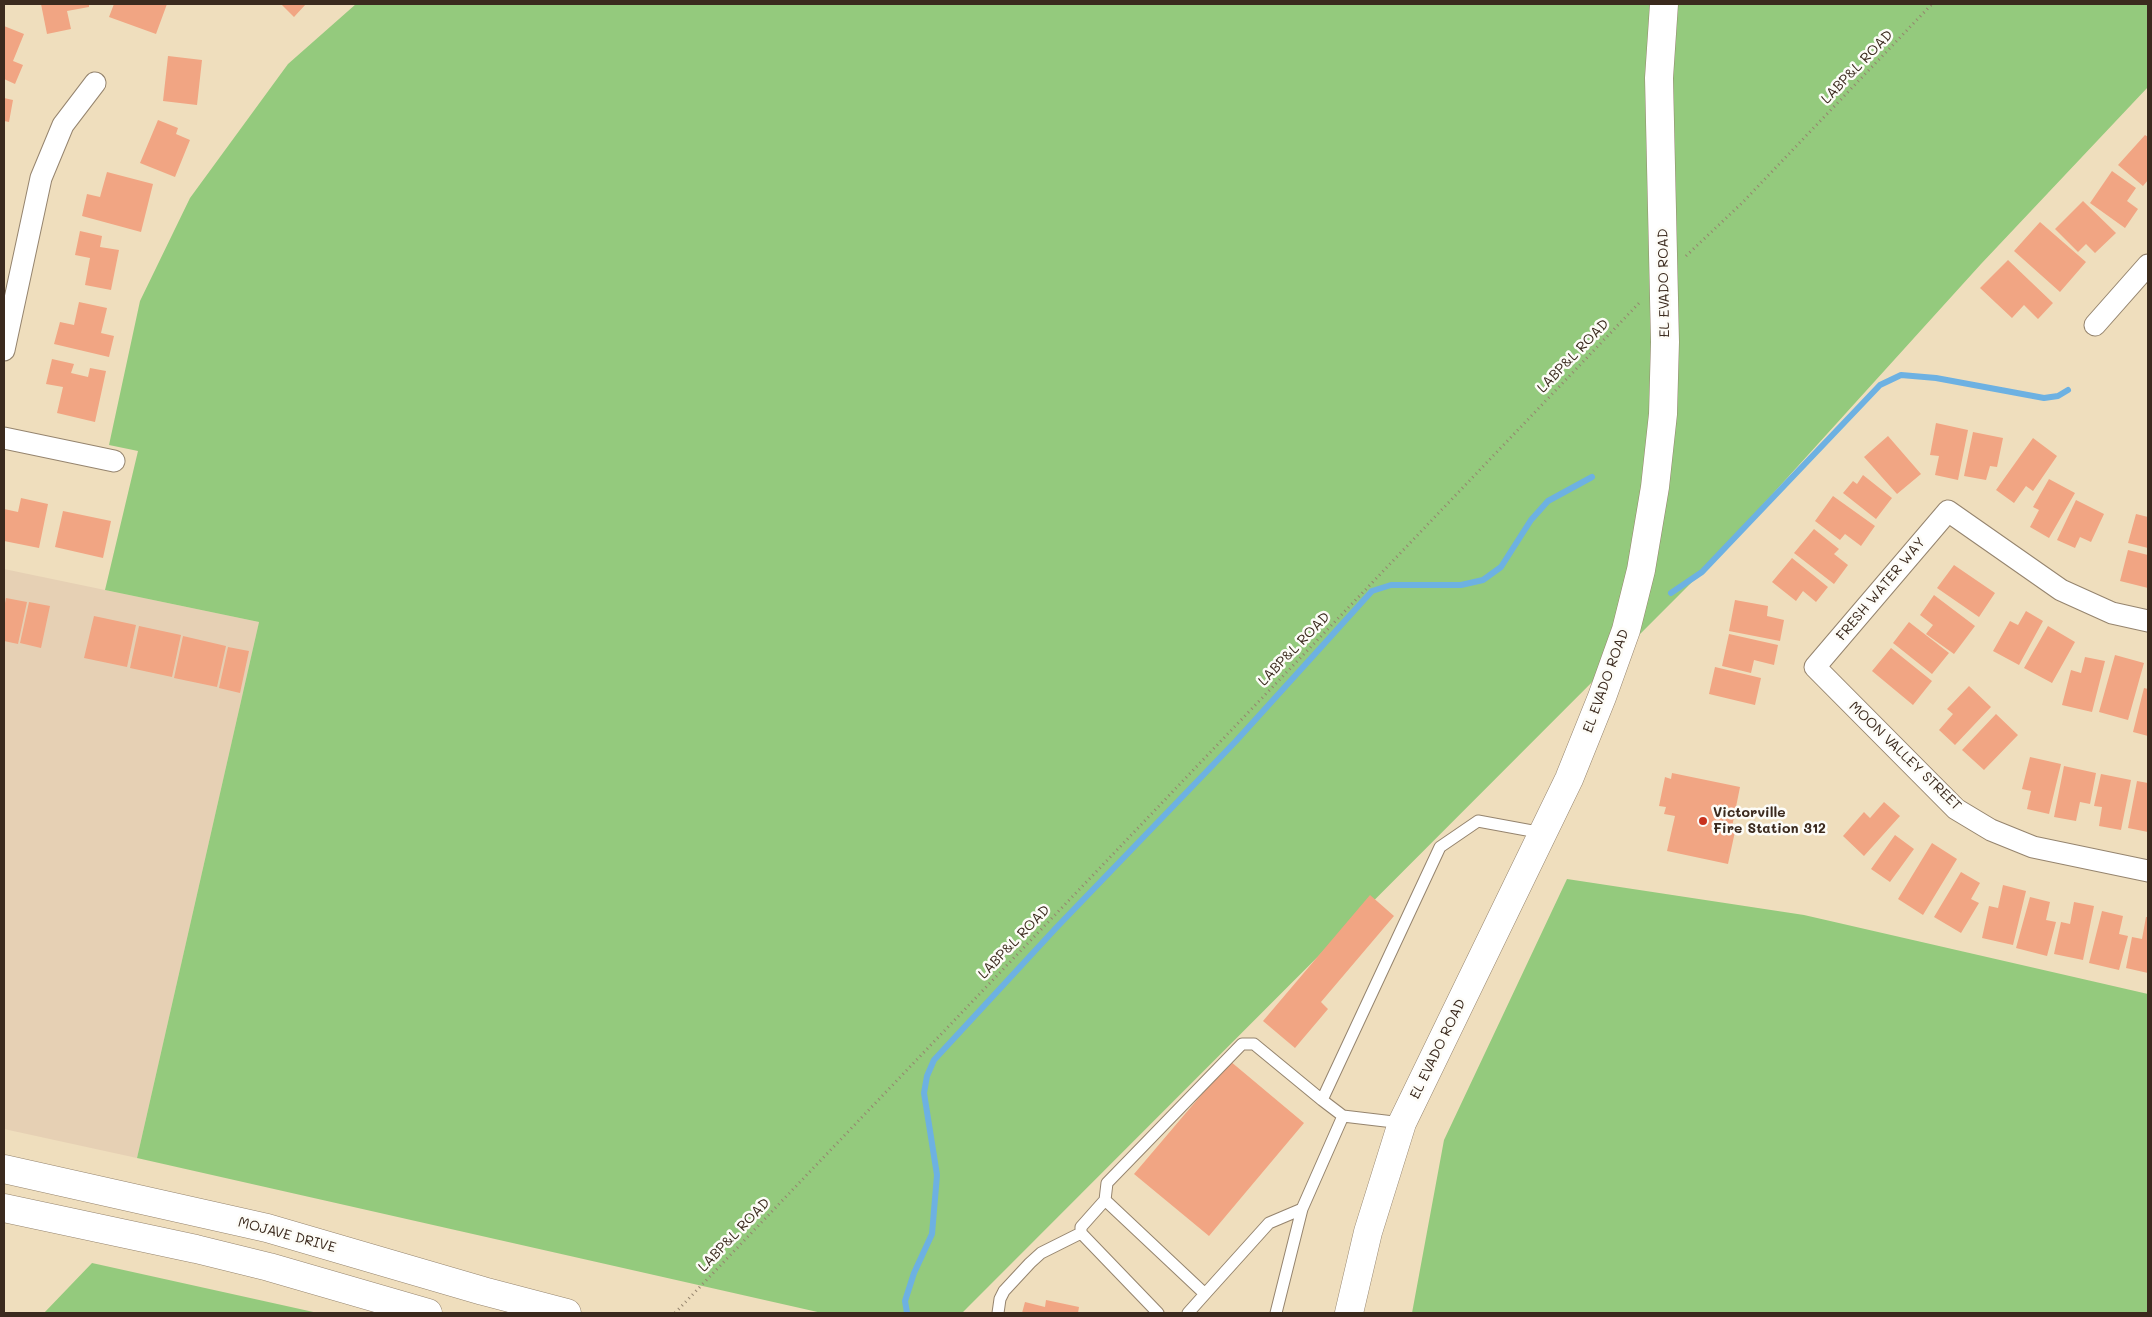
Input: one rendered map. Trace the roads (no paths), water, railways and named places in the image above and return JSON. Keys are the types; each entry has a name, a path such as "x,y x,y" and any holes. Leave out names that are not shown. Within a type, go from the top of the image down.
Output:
{"main road":[{"name":"EL EVADO ROAD","path":"1349,1313 1368,1232 1402,1123 1569,779 1602,697 1626,630 1641,570 1655,487 1664,414 1664,278 1660,78 1664,4"},
{"name":"MOJAVE DRIVE","path":"4,1169 267,1228 483,1291 567,1313"},
{"path":"4,1208 205,1251 428,1313"}],"street":[{"path":"4,350 41,178 63,125 95,84"},
{"path":"2095,324 2148,265"},
{"path":"4,438 114,462"},
{"name":"FRESH WATER WAY","path":"1815,667 1948,511 2061,590 2112,613 2148,621"},
{"name":"MOON VALLEY STREET","path":"1815,667 1956,809 1991,830 2033,847 2148,871"}],"lane":[{"path":"1322,1100 1440,847 1478,821 1543,833"},
{"path":"1158,1313 1081,1233 1081,1227 1105,1200 1107,1183 1242,1044 1254,1044 1343,1116 1402,1123"},
{"path":"1276,1313 1302,1209 1343,1116"},
{"path":"1105,1200 1205,1294"},
{"path":"1188,1313 1269,1223 1302,1209"},
{"path":"998,1313 1000,1299 1004,1291 1030,1263 1041,1253 1081,1233"}],"waterway":[{"path":"1671,593 1702,572 1880,385 1901,375 1936,378 2044,398 2058,396 2068,390"},
{"path":"907,1313 905,1301 914,1273 932,1234 937,1175 924,1093 927,1076 934,1060 1056,928 1236,741 1372,591 1391,585 1461,585 1483,580 1501,567 1531,520 1548,501 1592,477"}],"place":[{"name":"Victorville Fire Station 312","path":"1703,821"}]}
